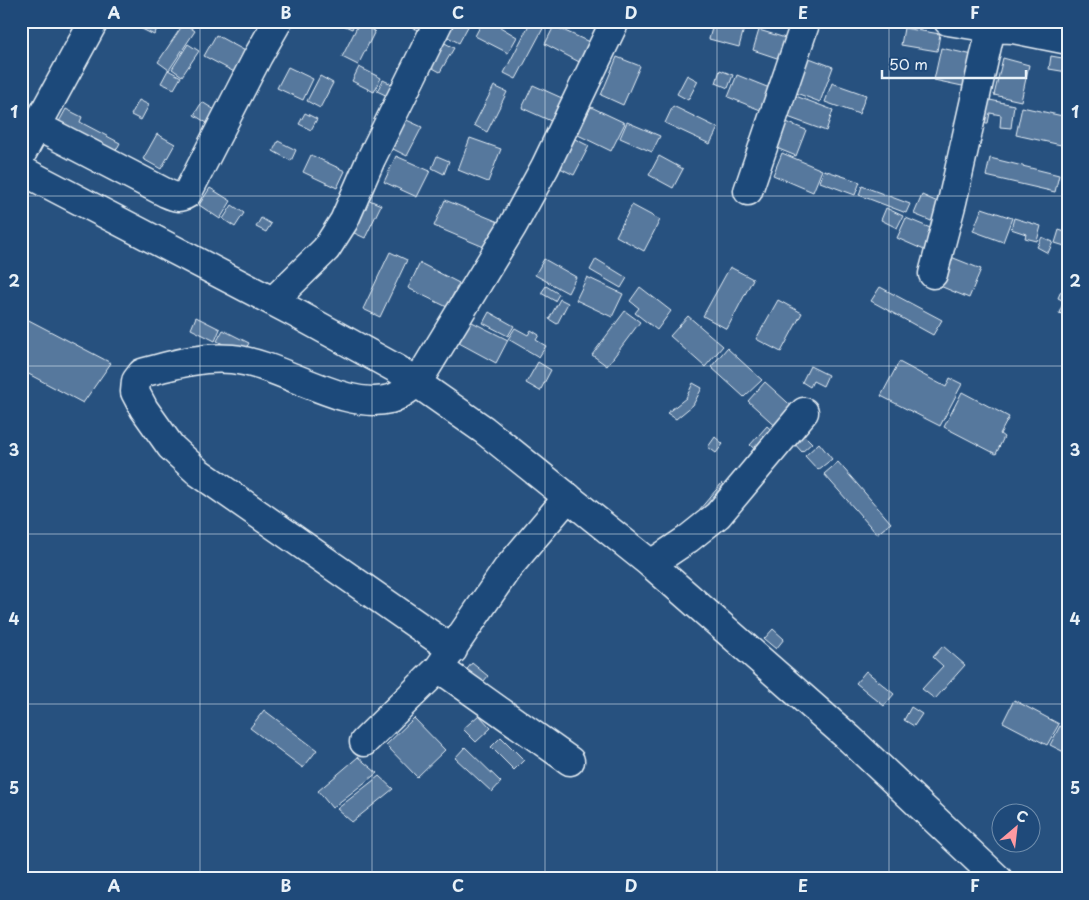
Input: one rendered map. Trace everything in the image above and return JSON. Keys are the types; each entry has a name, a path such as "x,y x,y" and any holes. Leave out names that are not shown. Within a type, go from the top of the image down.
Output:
{"street":[{"path":"21,155 94,21"},
{"path":"37,126 174,197 182,198 187,194 278,21"},
{"path":"273,301 326,250 344,221 371,159 439,21"},
{"path":"570,762 446,659 198,472 171,447 144,409 135,392 136,381 142,373 199,358 232,358 261,364 342,396 372,401 392,399 417,383 512,227 545,167 615,21"},
{"path":"748,191 806,21"},
{"path":"948,21 1007,26 1068,40"},
{"path":"933,274 952,202 1007,26"},
{"path":"21,170 273,301 397,369 484,430 651,564 850,740 998,879"},
{"path":"651,564 688,539 718,515 804,412"},
{"path":"364,742 446,659 507,570 568,497"}],"building":[{"path":"126,21 161,21 154,35"},
{"path":"334,21 356,21 352,29"},
{"path":"396,21 433,21 428,34"},
{"path":"454,21 471,21 459,43 446,36"},
{"path":"483,21 490,21 517,37 508,53 475,36"},
{"path":"531,21 547,21 516,79 504,73"},
{"path":"714,21 746,21 739,47 709,39"},
{"path":"184,23 195,31 169,70 158,62"},
{"path":"359,23 375,31 358,65 342,57"},
{"path":"554,26 596,45 585,65 545,44"},
{"path":"904,28 940,34 937,51 901,45"},
{"path":"759,30 792,40 786,61 753,50"},
{"path":"216,35 251,54 240,75 204,56"},
{"path":"443,42 454,48 440,72 429,66"},
{"path":"188,44 199,51 182,76 172,69"},
{"path":"941,48 973,55 967,87 934,80"},
{"path":"804,56 833,67 820,102 791,91"},
{"path":"1051,56 1068,59 1068,93 1064,93 1067,72 1049,69"},
{"path":"617,57 640,66 623,105 601,95"},
{"path":"1003,58 1029,65 1021,101 994,95"},
{"path":"288,67 313,79 303,100 277,88"},
{"path":"359,67 381,78 374,92 352,81"},
{"path":"168,70 181,77 174,89 161,83"},
{"path":"720,70 733,75 728,88 716,83"},
{"path":"687,75 698,81 688,100 677,94"},
{"path":"737,75 777,91 768,113 728,97"},
{"path":"320,76 333,83 320,108 307,101"},
{"path":"383,80 402,89 396,100 377,91"},
{"path":"832,83 866,95 859,114 825,102"},
{"path":"533,85 573,103 562,126 522,108"},
{"path":"494,86 507,92 487,132 474,125"},
{"path":"793,95 833,110 826,131 785,116"},
{"path":"985,99 1014,105 1011,128 1000,127 1001,115 990,113 988,123 981,123"},
{"path":"139,100 149,105 141,120 131,115"},
{"path":"202,102 223,115 215,128 194,115"},
{"path":"673,106 718,128 710,144 665,123"},
{"path":"591,107 625,123 611,151 578,135"},
{"path":"1022,107 1067,117 1061,145 1016,135"},
{"path":"66,109 82,117 80,122 120,143 113,156 56,127"},
{"path":"305,113 317,119 311,130 299,124"},
{"path":"400,117 422,127 407,156 385,145"},
{"path":"784,121 806,130 796,156 774,147"},
{"path":"627,122 660,136 652,152 620,138"},
{"path":"157,134 175,144 161,169 143,159"},
{"path":"470,138 501,149 488,182 458,170"},
{"path":"575,139 589,146 574,175 560,168"},
{"path":"278,141 296,150 291,161 273,151"},
{"path":"782,153 822,170 813,192 773,175"},
{"path":"311,155 345,171 337,188 303,172"},
{"path":"396,156 430,171 417,197 384,182"},
{"path":"437,156 449,161 444,174 432,168"},
{"path":"659,156 683,169 673,188 649,175"},
{"path":"990,158 1059,175 1055,192 986,176"},
{"path":"824,170 860,182 855,195 820,182"},
{"path":"862,186 910,204 906,213 859,195"},
{"path":"210,188 231,201 220,219 199,205"},
{"path":"922,195 949,207 941,225 914,214"},
{"path":"367,199 381,205 365,238 352,232"},
{"path":"445,200 501,223 491,250 434,226"},
{"path":"232,205 244,213 235,227 223,219"},
{"path":"632,205 660,220 644,251 616,236"},
{"path":"886,208 903,216 897,228 881,220"},
{"path":"982,208 1012,218 1003,242 973,231"},
{"path":"261,218 271,224 266,232 256,227"},
{"path":"906,218 940,232 931,253 897,238"},
{"path":"1014,218 1041,226 1037,241 1025,238 1026,234 1011,229"},
{"path":"1059,230 1068,233 1068,247 1055,243"},
{"path":"1042,237 1053,242 1048,253 1037,247"},
{"path":"390,252 407,260 380,317 363,309"},
{"path":"951,257 981,269 969,298 940,286"},
{"path":"544,259 576,277 568,293 535,275"},
{"path":"596,259 627,278 621,288 590,270"},
{"path":"420,263 459,283 447,307 408,288"},
{"path":"730,267 753,279 727,329 703,316"},
{"path":"587,277 623,294 612,317 576,300"},
{"path":"546,286 559,294 555,301 541,293"},
{"path":"640,287 671,311 657,330 635,313 639,308 630,301"},
{"path":"880,287 942,320 933,335 871,301"},
{"path":"1061,291 1068,294 1068,316 1059,313 1064,301 1058,298"},
{"path":"560,299 568,303 557,324 549,319"},
{"path":"778,300 802,313 781,352 756,339"},
{"path":"625,311 640,322 607,366 592,355"},
{"path":"489,312 514,326 508,336 483,323"},
{"path":"21,316 111,363 83,403 21,370"},
{"path":"688,316 723,346 705,367 670,336"},
{"path":"196,317 220,329 215,341 191,329"},
{"path":"470,321 508,340 496,363 459,343"},
{"path":"515,328 528,335 531,330 539,335 536,340 546,346 539,357 508,339"},
{"path":"223,330 249,343 243,354 217,341"},
{"path":"727,348 762,380 744,397 711,367"},
{"path":"538,362 551,370 540,391 526,383"},
{"path":"899,362 946,387 950,378 962,384 940,426 881,396"},
{"path":"810,366 828,375 823,386 813,381 810,387 802,382"},
{"path":"765,382 797,411 780,430 748,401"},
{"path":"693,383 702,388 693,405 676,419 667,413 686,398"},
{"path":"962,392 1009,417 1000,434 1004,437 996,454 944,427"},
{"path":"767,426 777,435 760,454 750,445"},
{"path":"801,432 812,443 802,452 792,441"},
{"path":"715,437 723,444 716,453 708,447"},
{"path":"819,443 832,459 818,470 805,456"},
{"path":"838,462 891,523 877,534 824,474"},
{"path":"722,483 731,491 708,518 699,510"},
{"path":"773,629 784,639 776,649 764,639"},
{"path":"943,646 965,665 935,699 922,689 943,666 933,657"},
{"path":"472,663 488,676 480,686 464,673"},
{"path":"866,671 894,694 884,706 856,683"},
{"path":"1014,700 1059,724 1047,745 1003,722"},
{"path":"911,707 922,714 914,726 904,720"},
{"path":"264,710 317,750 303,768 250,728"},
{"path":"479,715 491,728 476,742 463,729"},
{"path":"414,718 445,750 417,777 386,745"},
{"path":"1060,726 1068,730 1068,750 1066,753 1050,745"},
{"path":"501,737 524,760 514,770 491,747"},
{"path":"465,747 501,782 492,792 455,758"},
{"path":"358,757 377,773 332,808 318,791"},
{"path":"379,776 393,789 352,822 337,809"}]}
